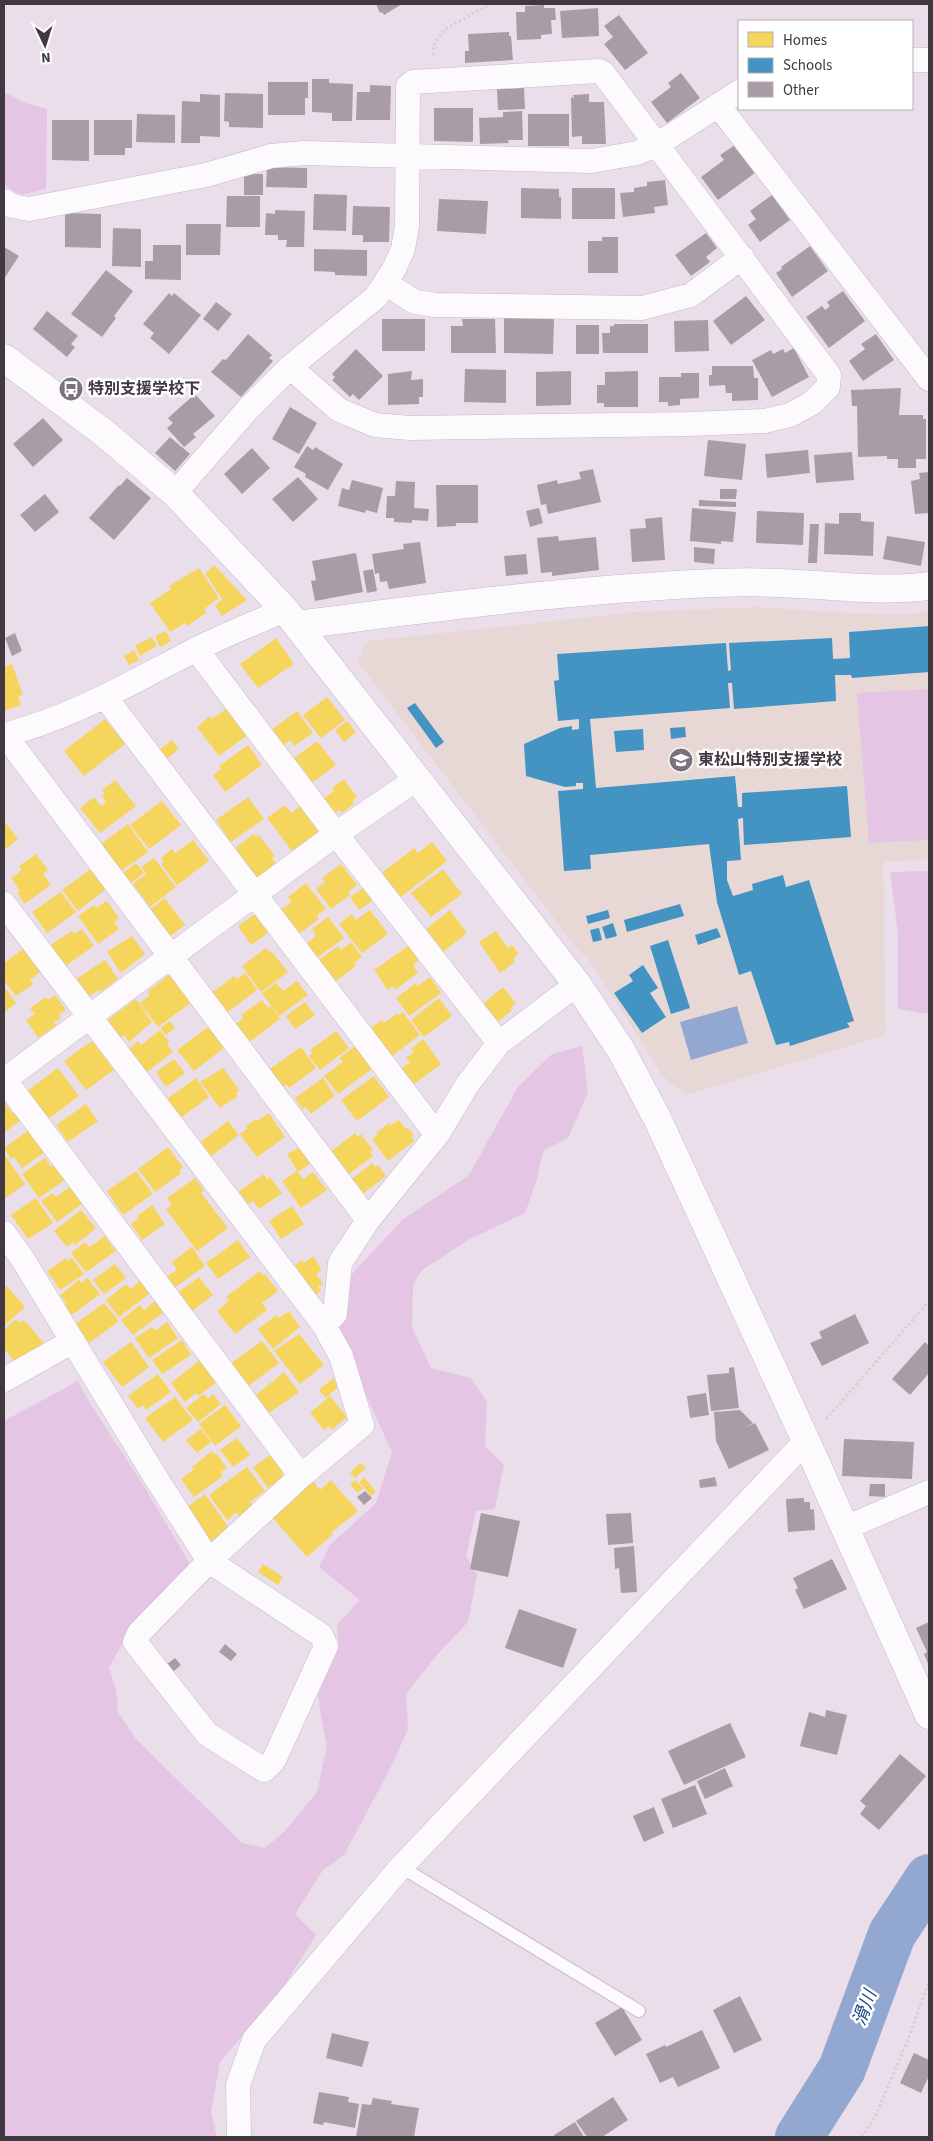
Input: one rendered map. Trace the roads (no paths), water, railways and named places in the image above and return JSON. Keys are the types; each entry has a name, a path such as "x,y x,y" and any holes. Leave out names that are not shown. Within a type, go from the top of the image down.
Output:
{"street":[{"path":"913,60 929,60"},
{"path":"175,493 248,409 290,367 376,297 385,283 403,249 407,226 408,86 413,82 599,71 603,73 829,375 828,387 812,404 790,415 764,420 690,424 410,428 375,425 339,410 290,367"},
{"path":"4,201 12,206 29,209 206,176 271,156 304,153 592,161 637,153 658,144 738,93"},
{"path":"718,105 929,379"},
{"path":"385,283 415,302 436,305 642,308 691,295 742,257"},
{"path":"4,358 104,433 175,493 292,617 577,984 621,1050 657,1118 806,1441 929,1715"},
{"path":"368,1220 5,735 53,720 106,698 196,649 292,617 603,590 716,583 796,584 874,589 929,586"},
{"path":"196,649 336,834 499,1043"},
{"path":"106,698 254,896 437,1135"},
{"path":"301,1476 4,1080 336,834 418,778"},
{"path":"4,904 88,1017 324,1325 341,1356 362,1425 301,1476 209,1561 139,1633 135,1642 206,1734 264,1770 274,1760 326,1646 321,1635 209,1561 156,1478 22,1258 4,1233"},
{"path":"324,1325 335,1314 340,1263 368,1220 437,1135 467,1085 499,1043 577,984"},
{"path":"5,1375 72,1341"},
{"path":"239,2137 238,2085 254,2040 401,1867 806,1441"},
{"path":"845,1528 929,1492"}],"lane":[{"path":"401,1867 639,2011"}],"water":[{"path":"737,1006 748,1043 691,1060 680,1022"}],"waterway":[{"name":"滑川","path":"799,2137 842,2069 892,1934 929,1878"}],"place":[{"name":"特別支援学校下","path":"71,389"},
{"name":"東松山特別支援学校","path":"681,760"}]}
